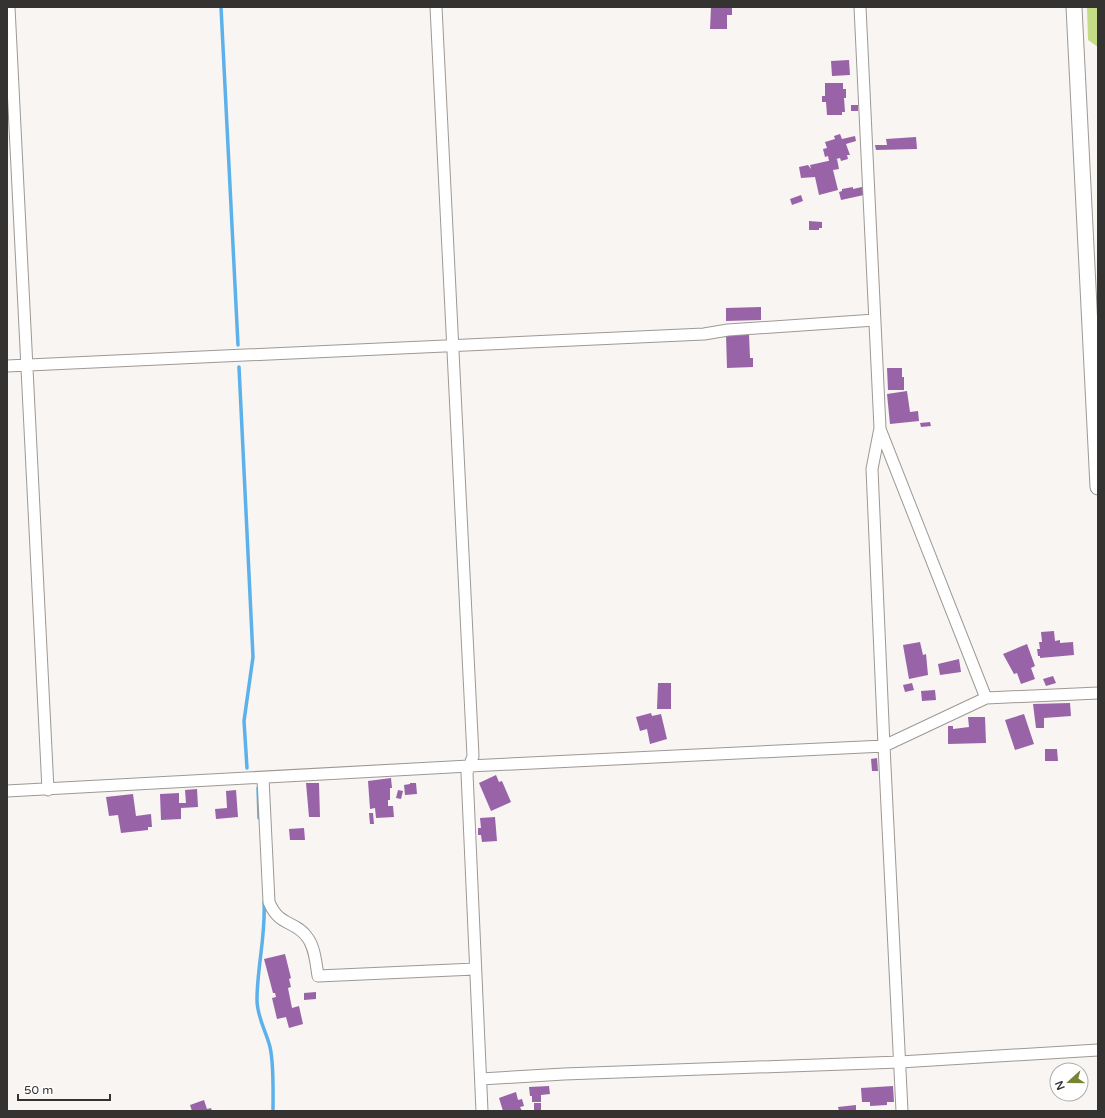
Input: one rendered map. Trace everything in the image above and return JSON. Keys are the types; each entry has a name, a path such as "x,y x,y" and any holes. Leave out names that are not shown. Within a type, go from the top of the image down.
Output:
{"street":[{"path":"9,7 48,790"},
{"path":"436,7 473,756 467,773 482,1111"},
{"path":"860,7 880,428 872,469 902,1111"},
{"path":"1074,7 1098,487"},
{"path":"7,366 704,334 728,330 875,320"},
{"path":"880,428 986,698"},
{"path":"7,791 48,790 469,766 884,746 986,698 1098,693"},
{"path":"263,778 269,902 273,911 280,919 295,926 308,937 318,976 475,969"},
{"path":"481,1079 564,1074 900,1062 1098,1050"}],"green space":[{"path":"1087,7 1098,7 1098,47 1088,40"}],"building":[{"path":"711,7 732,7 732,15 727,15 727,29 710,29"},
{"path":"849,60 850,75 832,76 831,61"},
{"path":"825,83 843,83 843,89 846,89 846,98 844,98 845,112 842,112 842,115 827,115 826,102 822,102 822,96 825,96"},
{"path":"851,105 858,105 858,111 851,111"},
{"path":"840,134 842,139 855,136 856,141 846,144 850,155 847,155 848,159 841,161 840,158 829,161 828,156 825,157 823,149 827,148 825,142 835,139 834,136"},
{"path":"916,137 917,149 876,150 875,145 887,145 886,139"},
{"path":"837,159 839,169 833,170 838,190 819,195 815,177 801,178 799,167 808,165 811,169 810,165"},
{"path":"853,187 853,189 862,187 864,195 841,200 839,192 842,191 842,189"},
{"path":"801,195 803,201 792,205 790,199"},
{"path":"809,221 822,222 822,228 819,228 819,230 809,230"},
{"path":"761,307 761,320 726,321 726,308"},
{"path":"749,334 750,358 753,358 753,367 727,368 726,335"},
{"path":"887,368 902,368 904,390 888,390"},
{"path":"907,391 910,412 918,411 919,421 890,424 887,394"},
{"path":"930,422 931,426 921,427 920,423"},
{"path":"1054,631 1055,641 1060,640 1060,643 1073,642 1074,655 1040,658 1040,656 1038,656 1037,649 1040,649 1039,642 1042,642 1041,632"},
{"path":"920,642 923,655 926,654 928,675 909,679 903,645"},
{"path":"1027,644 1035,666 1031,668 1035,679 1021,684 1017,673 1014,674 1003,654"},
{"path":"959,659 961,672 940,675 938,664"},
{"path":"1053,676 1056,683 1046,686 1043,679"},
{"path":"658,683 671,683 671,709 657,709"},
{"path":"912,683 914,690 905,692 903,685"},
{"path":"935,690 936,700 922,701 921,691"},
{"path":"1070,703 1071,716 1044,718 1044,728 1036,728 1033,704"},
{"path":"651,713 652,716 661,714 667,739 650,744 647,729 640,731 636,717"},
{"path":"1024,714 1034,744 1015,750 1005,720"},
{"path":"968,717 985,717 986,743 948,744 948,726 953,726 953,729 969,727"},
{"path":"1045,749 1057,749 1058,761 1045,761"},
{"path":"877,758 878,771 872,771 871,759"},
{"path":"496,775 499,782 502,781 511,802 491,811 479,783"},
{"path":"391,778 392,788 390,788 390,800 388,800 388,806 393,806 394,817 376,818 375,808 370,809 368,781"},
{"path":"306,783 319,783 320,817 309,817"},
{"path":"416,783 417,794 405,795 404,785"},
{"path":"197,789 198,807 181,808 181,819 161,820 160,794 179,793 179,803 186,803 185,790"},
{"path":"236,790 238,817 216,819 215,809 227,808 226,791"},
{"path":"398,790 403,791 401,799 396,798"},
{"path":"133,794 136,816 151,814 152,827 148,827 148,830 121,833 118,815 109,816 106,797"},
{"path":"369,813 373,813 374,824 370,824"},
{"path":"495,817 497,841 482,842 481,835 478,835 478,828 481,828 480,818"},
{"path":"304,828 305,840 290,840 289,829"},
{"path":"285,954 291,978 289,979 291,987 288,988 292,1008 299,1006 303,1024 289,1028 286,1017 277,1019 272,998 276,997 275,993 273,993 264,959"},
{"path":"316,992 316,999 304,1000 304,993"},
{"path":"549,1086 550,1094 541,1095 541,1102 532,1102 529,1087"},
{"path":"893,1086 894,1102 887,1102 887,1105 870,1106 870,1102 862,1102 861,1088"},
{"path":"516,1092 518,1100 522,1099 524,1106 520,1107 522,1111 503,1111 499,1098"},
{"path":"204,1100 207,1109 211,1108 212,1111 192,1111 190,1105"},
{"path":"534,1103 541,1103 541,1111 534,1111"},
{"path":"856,1105 856,1111 839,1111 838,1107"}],"waterway":[{"path":"221,7 238,345"},
{"path":"239,367 253,657 244,721 247,768"},
{"path":"258,788 259,818"},
{"path":"264,902 264,927 258,975 257,1006 270,1047 273,1078 273,1111"}]}
